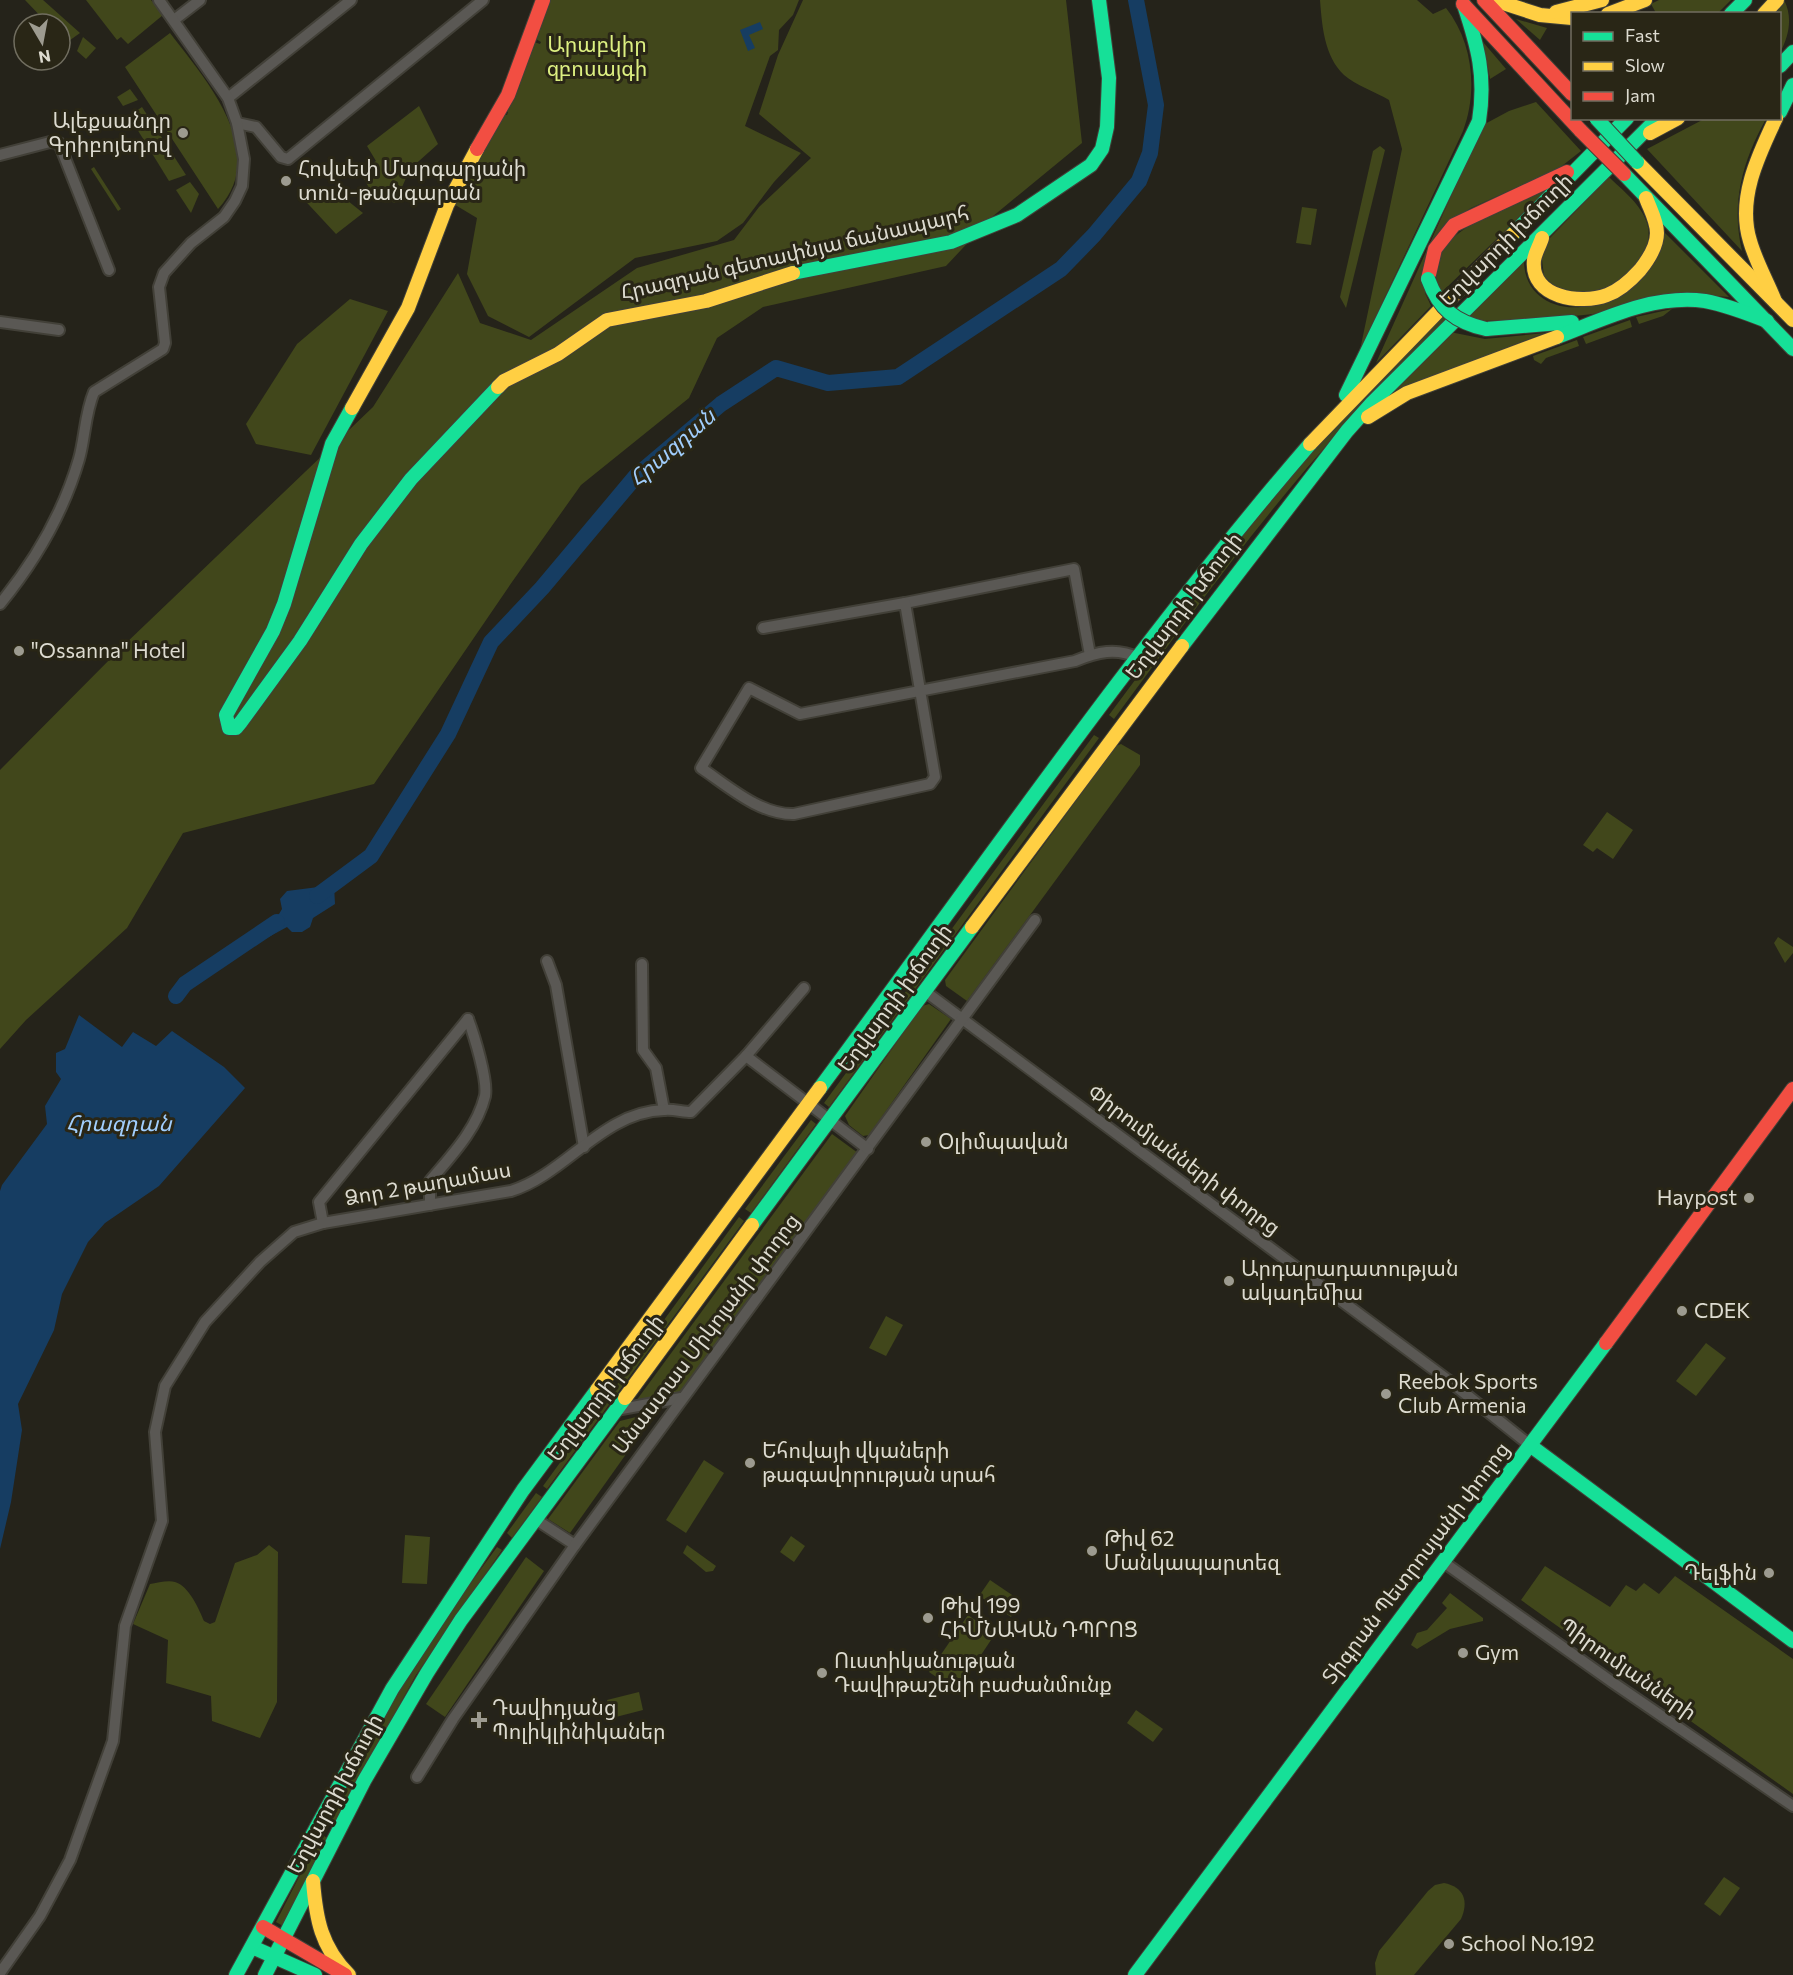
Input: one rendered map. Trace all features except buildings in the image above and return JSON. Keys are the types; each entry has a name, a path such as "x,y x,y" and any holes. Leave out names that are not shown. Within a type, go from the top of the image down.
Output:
{"main road":[{"name":"Հրազդան գետափնյա ճանապարհ","path":"543,0 508,95 451,197 408,308 365,380 332,444 284,604 273,631 226,715 229,728 236,728 242,722 300,641 361,544 411,478 504,381 558,354 607,320 706,301 792,273 951,242 995,226 1017,215 1091,165 1102,149 1107,127 1108,78 1100,0"},
{"path":"1484,0 1571,93"},
{"path":"1494,0 1540,15 1571,18"},
{"path":"1540,15 1570,10 1602,0"},
{"path":"1613,12 1645,0"},
{"path":"1733,12 1745,0"},
{"path":"1766,12 1777,0"},
{"path":"1462,3 1581,131 1793,349"},
{"path":"1331,419 1368,354 1479,121 1485,77 1480,53 1462,3"},
{"path":"1781,64 1793,52"},
{"path":"1781,108 1793,85"},
{"path":"1598,120 1793,320"},
{"name":"Եղվարդի խճուղի","path":"237,1975 392,1689 495,1532 541,1465 1096,714 1252,511 1331,419 1625,120"},
{"name":"Եղվարդի խճուղի","path":"265,1975 276,1959 336,1835 411,1696 535,1519 926,992 1116,731 1347,431 1656,120"},
{"path":"1636,141 1674,120"},
{"path":"1775,120 1751,178 1747,210 1748,233 1775,301"},
{"path":"1579,167 1454,225 1440,238 1435,248 1428,279 1435,298 1449,315 1458,322 1486,329 1538,327 1615,314 1664,301 1695,299 1719,303 1767,321"},
{"path":"1547,229 1535,252 1535,271 1539,281 1564,300 1582,302 1605,296 1626,286 1642,269 1653,250 1657,232 1646,198"},
{"path":"1347,431 1407,393 1615,314"},
{"path":"1096,714 1116,731"},
{"name":"Տիգրան Պետրոսյանի փողոց","path":"1533,1448 1793,1089"},
{"name":"Տիգրան Պետրոսյանի փողոց","path":"1135,1975 1533,1448 1793,1098"},
{"name":"Փիրումյանների փողոց","path":"1533,1448 1793,1641"},
{"path":"495,1532 515,1547"},
{"name":"Տիգրան Պետրոսյանի փողոց","path":"1146,1975 1445,1563"},
{"path":"317,1824 336,1835"},
{"path":"313,1880 320,1939 328,1953 347,1975"},
{"path":"263,1927 347,1975"},
{"path":"252,1947 315,1975"}],"street":[{"path":"0,604 45,543 58,516 75,475 94,392 163,349 165,344 159,287 164,273 191,243 224,217 242,186 244,159 237,123 228,98 159,0"},
{"path":"174,20 200,0"},
{"path":"228,98 351,0"},
{"path":"237,123 256,127 280,157 288,159 296,155 483,0"},
{"path":"0,154 50,142 59,143 109,270"},
{"path":"0,322 59,330"},
{"path":"763,628 905,603 1074,568 1090,655"},
{"path":"905,603 920,691 935,777 930,784 794,814 780,814 763,808 701,768 749,688 800,714 920,691 1074,661 1090,655 1120,650 1139,658"},
{"name":"Անաստաս Միկոյանի փողոց","path":"417,1777 453,1719 681,1398 868,1149 1035,920"},
{"path":"547,961 556,985 584,1147"},
{"path":"642,964 643,1050 656,1068 664,1110"},
{"path":"804,988 746,1056 868,1149"},
{"name":"Փիրումյանների փողոց","path":"926,992 1448,1380 1533,1448"},
{"name":"Ձոր 2 թաղամաս","path":"430,1205 430,1181 465,1139 485,1094 478,1047 468,1019 319,1202 323,1223 430,1205 530,1185 613,1124 642,1114 664,1110 692,1112 746,1056"},
{"path":"0,1973 40,1916 70,1860 113,1741 125,1626 162,1521 155,1432 165,1386 205,1322 260,1262 294,1232 323,1223"},
{"path":"616,1410 681,1398"},
{"path":"535,1519 575,1545"},
{"name":"Պիրումյանների","path":"1445,1563 1617,1686 1793,1806"}],"green space":[{"path":"25,0 43,0 56,12 36,12"},
{"path":"86,0 151,0 163,15 128,44 121,37 117,40"},
{"name":"Արաբկիր զբոսայգի","path":"546,0 799,0 793,15 779,30 778,50 770,56 745,126 801,153 774,182 743,223 717,241 635,258 529,337 488,316 467,274 477,218 452,203 502,113 507,115 508,112 504,109 534,42 540,44 541,42 534,38"},
{"path":"803,0 1066,0 1082,143 992,217 946,266 763,307 717,338 689,398 581,485 374,784 183,833 127,928 26,1020 0,1049 0,770 124,645 373,407 458,273 480,323 531,340 637,268 734,240 759,207 811,158 759,114 778,55"},
{"path":"1320,0 1417,0 1433,14 1446,8 1462,36 1470,67 1470,100 1463,131 1360,350 1402,149 1389,100 1349,79 1332,59 1325,40"},
{"path":"1659,0 1731,0 1719,12 1655,12 1651,4"},
{"path":"1784,0 1787,6 1789,26 1781,51 1781,12 1772,12"},
{"path":"1516,19 1547,28 1540,40"},
{"path":"72,26 80,33 72,39"},
{"path":"170,33 215,94 227,117 235,140 238,164 233,187 218,209 125,67"},
{"path":"83,37 96,48 86,59 77,51"},
{"path":"1483,42 1506,69 1490,79"},
{"path":"130,89 138,100 123,106 117,97"},
{"path":"1536,102 1581,151 1558,169 1471,208 1444,225 1425,293 1431,306 1376,363 1483,125 1509,111"},
{"path":"419,106 438,144 410,169 395,203 375,196 361,199 368,186 360,171 376,161 367,146"},
{"path":"142,107 186,175 169,181 129,116"},
{"path":"1702,120 1766,120 1745,167 1738,199 1742,251 1647,149"},
{"path":"1380,146 1385,150 1346,308 1340,297 1373,151"},
{"path":"94,167 121,209 118,211 91,169"},
{"path":"1609,177 1631,198 1644,216 1648,238 1644,252 1636,265 1624,277 1610,286 1595,293 1580,295 1563,293 1544,276 1541,252 1546,242"},
{"path":"190,182 199,194 191,213 176,190"},
{"path":"1547,190 1442,292 1435,272 1439,255 1451,240 1490,214"},
{"path":"309,191 328,195 338,193 363,213 336,234 297,192"},
{"path":"1302,207 1317,209 1311,245 1296,243"},
{"path":"1662,230 1729,297 1676,293 1593,314 1546,319 1481,321 1463,317 1524,259 1529,283 1544,299 1566,307 1598,304 1608,299 1622,283"},
{"path":"350,299 388,311 311,455 256,444 246,424 297,344"},
{"path":"1672,309 1663,316 1639,324 1636,317"},
{"path":"1442,315 1446,320 1355,414 1282,498 1224,571 1114,719 1109,715 1255,519 1337,422"},
{"path":"1630,320 1632,327 1586,344 1583,337"},
{"path":"1450,332 1485,339 1545,333 1390,393"},
{"path":"1577,340 1579,346 1546,358 1541,364 1534,360 1533,356"},
{"path":"1094,735 1099,738 829,1107 824,1103"},
{"path":"1121,744 1140,755 1140,765 967,1001 946,986 945,980 1116,746"},
{"path":"1607,812 1633,830 1613,859 1597,848 1593,852 1583,845"},
{"path":"1778,937 1793,947 1793,953 1785,963 1774,943"},
{"path":"929,1004 951,1019 869,1135 863,1136 849,1125 845,1116 922,1006"},
{"path":"811,1120 816,1124 751,1213 745,1209"},
{"path":"832,1134 858,1153 679,1393 636,1401"},
{"path":"739,1217 744,1221 547,1489 543,1486"},
{"path":"886,1316 903,1325 886,1356 869,1348"},
{"path":"1706,1343 1726,1358 1696,1396 1676,1381"},
{"path":"656,1412 570,1533 548,1519 620,1421"},
{"path":"704,1460 724,1473 686,1533 666,1520"},
{"path":"536,1493 542,1497 512,1538 507,1533"},
{"path":"405,1535 430,1537 427,1584 402,1583"},
{"path":"791,1536 805,1546 794,1562 780,1552"},
{"path":"269,1545 278,1552 277,1702 260,1738 212,1721 211,1696 166,1683 168,1640 133,1624 150,1584 169,1581 185,1588 204,1621 210,1624 215,1622 235,1563 257,1555"},
{"path":"687,1545 716,1566 713,1571 706,1572 683,1553"},
{"path":"497,1547 502,1550 416,1675 335,1822 329,1819 393,1699 448,1614"},
{"path":"526,1557 544,1571 445,1717 426,1704"},
{"path":"1545,1566 1610,1607 1626,1585 1636,1591 1644,1583 1659,1594 1675,1576 1793,1659 1793,1794 1521,1600"},
{"path":"990,1580 1021,1601 1011,1617 979,1596"},
{"path":"1450,1593 1483,1618 1483,1621 1450,1629 1417,1649 1411,1645 1417,1633 1427,1630 1447,1608 1442,1603"},
{"path":"968,1615 995,1634 957,1691 929,1672"},
{"path":"639,1692 643,1710 612,1718 607,1700"},
{"path":"1136,1710 1163,1729 1153,1742 1127,1723"},
{"path":"321,1834 327,1838 283,1926 276,1922"},
{"path":"1724,1877 1740,1888 1720,1916 1704,1904"},
{"path":"1444,1883 1456,1888 1463,1896 1465,1906 1461,1919 1414,1975 1376,1975 1375,1963 1379,1951 1428,1891 1435,1885"}],"water":[{"path":"760,22 763,29 749,35 755,48 748,51 740,30"},
{"path":"334,885 335,904 313,918 310,927 302,932 292,932 287,927 265,939 257,927 279,914 282,909 280,899 287,891"},
{"name":"Հրազդան","path":"79,1015 122,1047 133,1032 156,1046 172,1031 224,1067 245,1088 159,1186 105,1223 88,1242 62,1294 54,1330 18,1404 22,1430 11,1502 0,1549 0,1191 2,1185 47,1124 45,1106 61,1079 56,1072 56,1053 65,1049"}],"waterway":[{"name":"Հրազդան","path":"317,896 371,856 448,734 491,642 542,588 636,476 721,404 776,368 828,383 898,377 1061,269 1094,235 1139,181 1150,153 1156,105 1136,0"},
{"name":"Հրազդան","path":"176,996 185,984 277,922"}],"traffic: fast":[{"path":"793,273 951,242 1017,215 1091,165 1102,149 1107,127 1109,78 1099,0"},
{"path":"1733,12 1745,0"},
{"path":"1346,395 1479,121 1481,76 1464,5"},
{"path":"1781,65 1793,52"},
{"path":"1781,110 1793,85"},
{"path":"1598,120 1637,162"},
{"path":"1513,234 1625,120"},
{"path":"1182,646 1347,431 1372,403 1656,120"},
{"path":"1624,174 1793,349"},
{"path":"1428,279 1437,298 1450,313 1465,322 1486,329"},
{"path":"1557,337 1629,310 1667,301 1705,301 1767,321"},
{"path":"1486,329 1572,322"},
{"path":"352,408 332,444 284,604 273,631 226,715 229,728 236,728 241,722 300,641 361,544 411,479 498,387"},
{"path":"820,1088 1120,680 1245,521 1310,444"},
{"path":"752,1225 972,927"},
{"path":"1135,1975 1606,1343"},
{"path":"236,1975 392,1689 523,1490 597,1390"},
{"path":"265,1975 364,1781 427,1673 461,1620 625,1398"},
{"path":"1531,1446 1793,1641"},
{"path":"252,1947 315,1975"}],"traffic: slow":[{"path":"1494,0 1540,15 1571,18"},
{"path":"1556,12 1602,0"},
{"path":"1613,12 1645,0"},
{"path":"1766,12 1777,0"},
{"path":"1650,133 1674,120"},
{"path":"1775,120 1751,178 1746,209 1750,241 1775,301"},
{"path":"352,408 408,308 447,205 477,149"},
{"path":"1637,162 1793,320"},
{"path":"1542,238 1534,260 1535,273 1540,283 1559,296 1584,299 1607,295 1621,288 1633,277 1654,248 1657,229 1646,198"},
{"path":"1310,444 1513,234"},
{"path":"498,387 504,381 558,354 607,320 706,301 793,273"},
{"path":"1368,417 1407,393 1557,337"},
{"path":"972,927 1182,646"},
{"path":"597,1390 820,1088"},
{"path":"625,1398 752,1225"},
{"path":"313,1881 318,1920 326,1943 349,1975"}],"traffic: jam":[{"path":"477,149 508,95 543,0"},
{"path":"1484,0 1571,93"},
{"path":"1463,4 1581,131"},
{"path":"1581,131 1624,174"},
{"path":"1428,279 1435,249 1454,225 1567,172"},
{"path":"1606,1343 1793,1089"},
{"path":"263,1927 345,1975"}],"place":[{"name":"Ալեքսանդր Գրիբոյեդով","path":"183,133"},
{"name":"Հովսեփ Մարգարյանի տուն-թանգարան","path":"286,181"},
{"name":"\"Ossanna\" Hotel","path":"19,651"},
{"name":"Օլիմպավան","path":"926,1142"},
{"name":"Haypost","path":"1749,1198"},
{"name":"Արդարադատության ակադեմիա","path":"1229,1281"},
{"name":"CDEK","path":"1682,1311"},
{"name":"Reebok Sports Club Armenia","path":"1386,1394"},
{"name":"Եհովայի վկաների թագավորության սրահ","path":"750,1463"},
{"name":"Թիվ 62 Մանկապարտեզ","path":"1092,1551"},
{"name":"Դելֆին","path":"1769,1573"},
{"name":"Թիվ 199 ՀԻՄՆԱԿԱՆ ԴՊՐՈՑ","path":"928,1618"},
{"name":"Gym","path":"1463,1653"},
{"name":"Ուստիկանության Դավիթաշենի բաժանմունք","path":"822,1673"},
{"name":"Դավիդյանց Պոլիկլինիկաներ","path":"479,1720"},
{"name":"School No.192","path":"1449,1944"}]}
